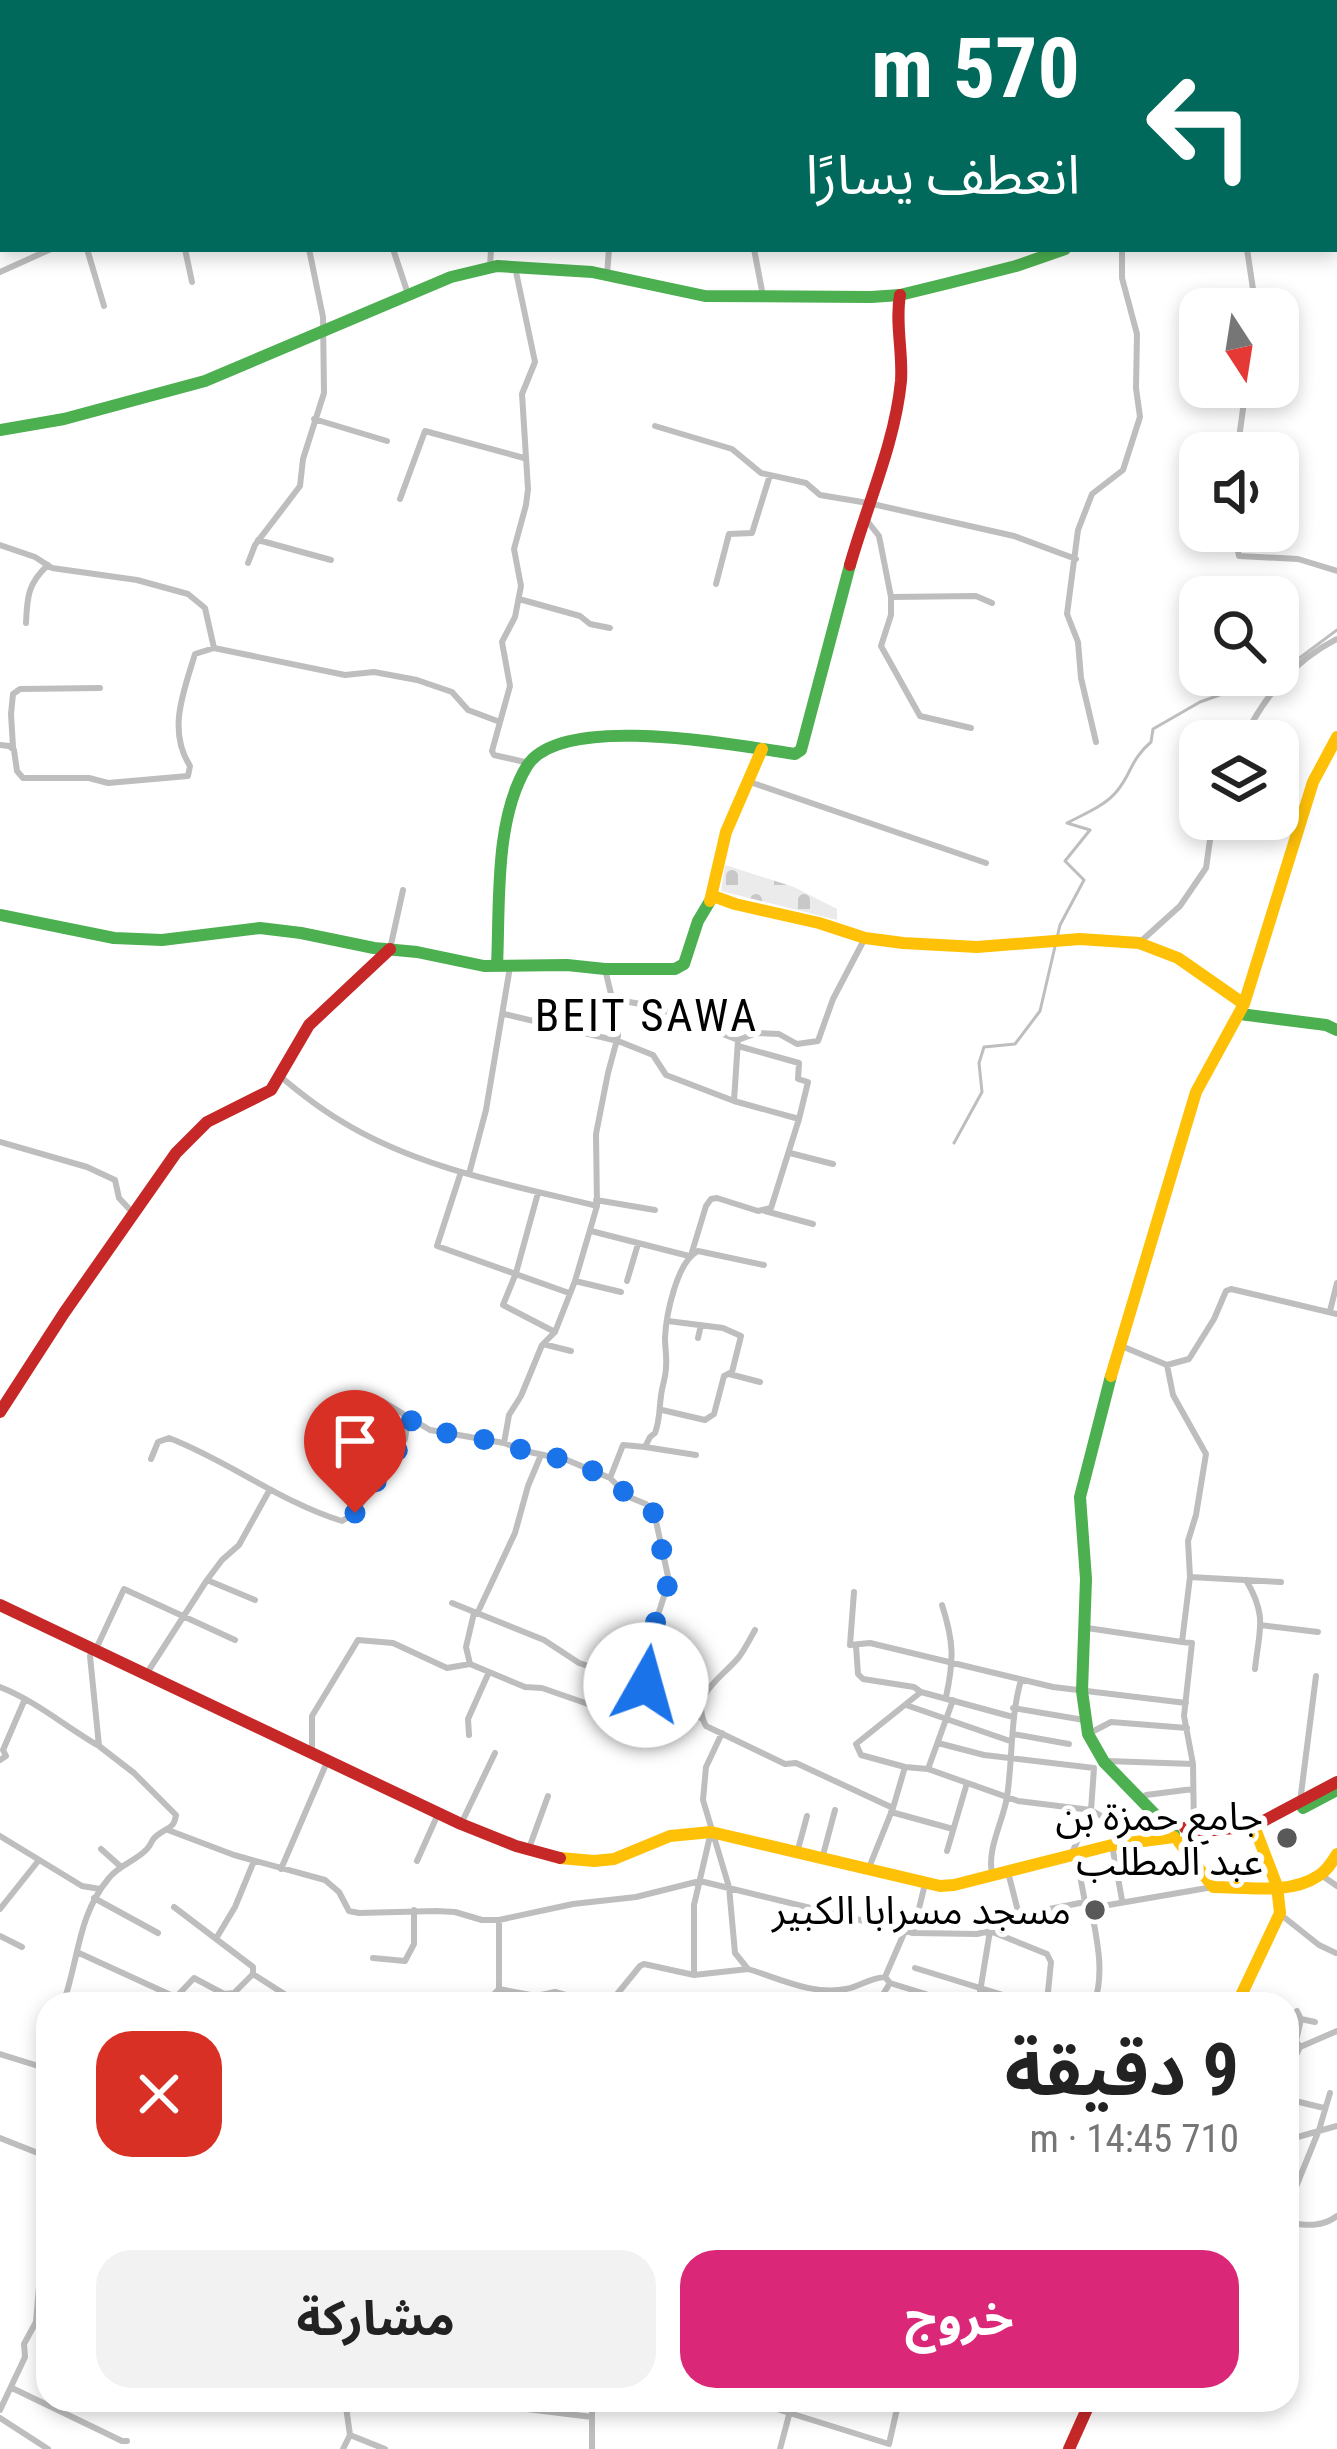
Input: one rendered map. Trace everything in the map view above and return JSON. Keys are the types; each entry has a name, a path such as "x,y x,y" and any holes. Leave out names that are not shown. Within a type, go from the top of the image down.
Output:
{"street":[{"path":"0,272 44,252"},
{"path":"87,252 104,306"},
{"path":"186,252 191,282"},
{"path":"248,563 258,540 300,486 303,458 324,393 323,316 310,252"},
{"path":"394,252 409,297"},
{"path":"490,267 491,252"},
{"path":"607,275 609,252"},
{"path":"755,252 763,296"},
{"path":"0,430 64,419 206,381 451,277 490,267 607,275 705,296 900,295 1056,252"},
{"path":"1096,742 1078,642 1067,614 1078,530 1092,494 1123,470 1140,417 1137,334 1122,278 1122,252"},
{"path":"1247,252 1253,288"},
{"path":"514,267 535,362 522,394 528,489 514,549 521,578 519,599 502,643 510,686 492,751 529,763"},
{"path":"570,1294 437,1246 486,1110 503,1014 509,860 505,822 529,763 540,750 555,744 611,734 794,754 801,750 899,398 900,295"},
{"path":"314,419 387,441"},
{"path":"655,426 732,449 761,473 806,483 820,495 1014,536 1076,560"},
{"path":"400,499 425,431 524,458"},
{"path":"716,584 729,533 752,532 770,475"},
{"path":"864,518 879,536 891,597 881,646 920,716 971,728"},
{"path":"258,540 331,560"},
{"path":"0,545 48,565 188,594 205,608 214,648"},
{"path":"1238,552 1239,556 1298,559 1337,571"},
{"path":"26,623 34,578 48,565"},
{"path":"891,597 976,596 992,603"},
{"path":"519,599 610,628"},
{"path":"1252,720 1292,670 1337,639"},
{"path":"100,688 20,689 13,694 14,750 23,778 89,778 108,783 188,776 190,766 181,752 178,727 180,703 195,654 214,648 345,675 374,672 417,680 452,692 468,710 500,722"},
{"path":"1213,1887 1182,1835 1100,1763 1086,1727 1082,1691 1086,1579 1080,1497 1119,1345 1196,1092 1242,1009 1313,782 1337,737"},
{"path":"0,745 14,750"},
{"path":"0,915 114,938 162,940 260,928 478,965 680,968 713,896 722,842 762,748"},
{"path":"750,782 986,863"},
{"path":"1139,943 1180,906 1206,868 1210,840"},
{"path":"0,1412 176,1154 207,1122 271,1090 310,1025 390,949 403,890"},
{"path":"713,896 865,938 903,943 966,947 1080,939 1139,943 1178,958 1249,1017 1337,1030"},
{"path":"738,1043 757,1033 779,1034 797,1044 818,1041 833,998 865,938"},
{"path":"504,1443 509,1415 543,1344 555,1332 591,1231 596,1134 618,1041 604,969"},
{"path":"613,999 652,1006 738,1043 800,1063 798,1079 808,1082 774,1204 764,1211"},
{"path":"503,1014 618,1041 653,1055 666,1075 799,1119"},
{"path":"734,1101 738,1043"},
{"path":"280,1077 358,1131 465,1173 538,1192 655,1210"},
{"path":"0,1142 115,1180 119,1198 134,1214"},
{"path":"790,1153 833,1164"},
{"path":"538,1192 503,1305 555,1332"},
{"path":"645,1447 662,1410 668,1321 676,1285 711,1199 814,1223"},
{"path":"591,1231 691,1254 698,1251 764,1264"},
{"path":"627,1281 638,1243"},
{"path":"575,1281 621,1292"},
{"path":"1119,1345 1167,1365 1189,1359 1231,1289 1334,1312 1337,1283"},
{"path":"662,1410 705,1420 714,1414 741,1336 723,1328 668,1321"},
{"path":"698,1338 700,1325"},
{"path":"543,1344 571,1351"},
{"path":"1167,1365 1172,1395 1206,1454 1188,1541 1190,1577 1182,1642"},
{"path":"728,1374 760,1382"},
{"path":"382,1401 430,1430 567,1460 610,1478 629,1497 646,1504 653,1512 669,1581 640,1670 650,1694 701,1718"},
{"path":"151,1459 158,1442 169,1438 300,1507 342,1521 355,1513 405,1439 408,1419"},
{"path":"610,1478 623,1445 696,1455"},
{"path":"470,1664 466,1648 475,1614 515,1533 541,1455"},
{"path":"145,1676 207,1580 239,1545 270,1490"},
{"path":"1190,1577 1281,1582"},
{"path":"207,1580 255,1600"},
{"path":"1246,1580 1260,1603 1255,1669"},
{"path":"99,1746 90,1656 124,1589 235,1640"},
{"path":"854,1592 850,1645 871,1643 1082,1691 1186,1703"},
{"path":"452,1603 544,1640 578,1663 632,1674 646,1685"},
{"path":"0,1605 438,1814 528,1851 563,1860 615,1859 670,1836 711,1832 925,1884 954,1885 1117,1845 1255,1829 1337,1786"},
{"path":"928,1769 950,1699 951,1635 942,1605"},
{"path":"1260,1625 1318,1632"},
{"path":"1085,1628 1192,1643 1184,1716 1193,1789 1182,1835"},
{"path":"755,1630 742,1653 706,1688 701,1702 706,1726 892,1810 953,1829"},
{"path":"312,1754 312,1716 358,1640 393,1643 447,1668 470,1664 525,1687 542,1688 611,1712 627,1692 646,1685"},
{"path":"856,1646 858,1674 863,1679 1086,1727 1111,1722 1187,1728"},
{"path":"470,1735 468,1718 489,1672"},
{"path":"1300,1802 1316,1676"},
{"path":"992,1874 990,1862 1007,1796 1013,1712 1021,1680"},
{"path":"0,1687 99,1746 176,1815 169,1829 146,1851 120,1866 94,1898 86,1912 66,1992"},
{"path":"921,1692 856,1744 861,1755 928,1769 1018,1801 1091,1810 1119,1826 1122,1901"},
{"path":"0,1760 6,1756 1,1750 25,1699"},
{"path":"906,1706 1012,1737 1069,1744"},
{"path":"722,1733 706,1767 703,1800 729,1887 735,1953 748,1969"},
{"path":"938,1743 1009,1759 1193,1764"},
{"path":"461,1824 495,1753"},
{"path":"281,1869 327,1762"},
{"path":"1097,1992 1099,1955 1073,1856 1091,1810 1100,1763"},
{"path":"868,1870 905,1767"},
{"path":"947,1851 967,1783"},
{"path":"1255,1829 1337,1786"},
{"path":"1140,1800 1193,1789"},
{"path":"528,1851 548,1796"},
{"path":"822,1859 836,1810"},
{"path":"417,1861 438,1814"},
{"path":"797,1853 807,1816"},
{"path":"169,1829 254,1861 325,1880 339,1892 349,1911 359,1913 455,1912 499,1920 573,1904 636,1898 700,1880 909,1932 977,1934 1018,1915 1213,1887 1277,1886 1321,1875 1337,1854"},
{"path":"1243,1992 1280,1913 1277,1886 1255,1829"},
{"path":"694,1975 694,1905 711,1832"},
{"path":"0,1836 82,1886 100,1889"},
{"path":"100,1850 120,1866"},
{"path":"0,1909 39,1861"},
{"path":"217,1937 254,1861"},
{"path":"1008,1870 1018,1915"},
{"path":"1321,1875 1337,1886"},
{"path":"882,1992 925,1884"},
{"path":"94,1898 158,1933"},
{"path":"174,1907 254,1967 236,1992"},
{"path":"373,1958 405,1961 414,1943 414,1910"},
{"path":"1280,1913 1336,1953"},
{"path":"496,1992 499,1920"},
{"path":"980,1992 990,1931"},
{"path":"990,1931 1047,1954 1050,1992"},
{"path":"0,1936 22,1947"},
{"path":"77,1953 164,1992"},
{"path":"619,1992 640,1966 694,1975 748,1969 822,1992"},
{"path":"915,1968 993,1992"},
{"path":"253,1974 281,1992"},
{"path":"833,1992 877,1977 922,1992"},
{"path":"181,1992 194,1978 220,1992"},
{"path":"499,1989 515,1992"},
{"path":"1299,2015 1315,2022"},
{"path":"1300,2048 1337,2031"},
{"path":"0,2054 36,2065"},
{"path":"1299,2180 1330,2093"},
{"path":"1299,2102 1325,2108"},
{"path":"1299,2136 1337,2126"},
{"path":"0,2138 36,2152"},
{"path":"1299,2224 1328,2223 1337,2216"},
{"path":"36,2321 0,2414 48,2449"},
{"path":"11,2387 36,2399"},
{"path":"62,2412 128,2441"},
{"path":"343,2449 350,2435 347,2412"},
{"path":"551,2412 592,2417"},
{"path":"592,2412 592,2449"},
{"path":"786,2412 890,2444 897,2412"},
{"path":"1072,2449 1089,2412"},
{"path":"780,2449 791,2414"},
{"path":"350,2435 385,2449"}],"green space":[{"path":"725,865 794,887 837,909 837,920 721,891"}],"waterway":[{"path":"1299,658 1337,630"},
{"path":"954,1143 982,1092 979,1063 984,1047 1015,1044 1040,1011 1060,925 1084,880 1065,861 1090,830 1067,823 1117,791 1151,742 1153,729 1217,696"}],"traffic: fast":[{"path":"0,430 64,419 205,381 451,277 497,266 592,272 705,296 871,297 900,295 1056,252"},
{"path":"497,966 504,837 516,788 527,766 546,749 612,736 695,740 795,754 801,750 850,565"},
{"path":"0,915 114,938 162,940 260,928 484,966 675,969 684,964 710,901"},
{"path":"1240,1014 1337,1030"},
{"path":"1111,1376 1080,1497 1086,1579 1082,1691 1088,1734 1104,1762 1174,1834"},
{"path":"1303,1808 1337,1790"}],"traffic: slow":[{"path":"1111,1376 1196,1092 1244,1004 1313,782 1337,737"},
{"path":"710,901 726,832 762,749"},
{"path":"713,896 865,938 903,943 977,947 1080,939 1139,943 1178,958 1244,1004"},
{"path":"1243,1992 1280,1913 1277,1886 1254,1826"},
{"path":"560,1858 614,1859 670,1836 711,1832 940,1886 1112,1845 1174,1837"},
{"path":"1179,1842 1213,1887 1294,1886 1321,1874 1337,1854"}],"traffic: jam":[{"path":"850,565 898,404 900,295"},
{"path":"0,1412 176,1153 207,1122 271,1090 309,1025 390,949"},
{"path":"0,1605 461,1824 560,1858"},
{"path":"1185,1828 1254,1826 1337,1782"},
{"path":"1069,2449 1086,2412"}],"place":[{"name":"جامع حمزة بن عبد المطلب","path":"1287,1838"},
{"name":"مسجد مسرابا الكبير","path":"1095,1910"}],"district":[{"name":"BEIT SAWA","path":"647,1015"}],"route":[{"path":"355,1513 405,1439 408,1419 430,1430 567,1460 610,1478 653,1512 669,1581 640,1670 646,1685"}]}
